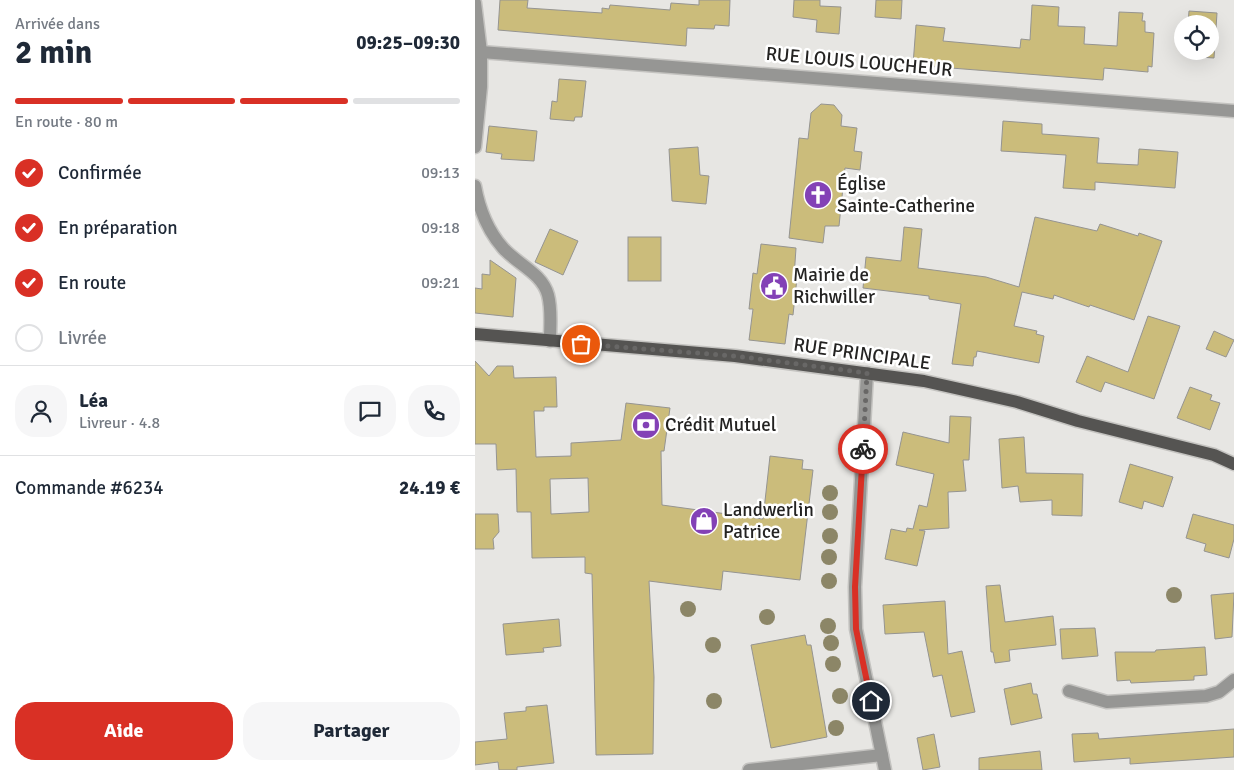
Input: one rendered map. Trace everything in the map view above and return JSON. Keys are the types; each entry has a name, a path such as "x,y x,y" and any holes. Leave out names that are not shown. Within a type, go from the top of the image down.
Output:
{"main road":[{"name":"RUE PRINCIPALE","path":"475,334 719,354 924,381 1017,402 1078,421 1215,455 1234,464"}],"street":[{"path":"475,3 481,52 481,86 475,147"},
{"name":"RUE LOUIS LOUCHEUR","path":"481,52 1234,111"},
{"path":"475,186 489,229 503,248 536,275 548,293 551,314 550,341"},
{"path":"867,373 855,587 856,629 885,770"},
{"path":"1069,691 1107,702 1206,696 1219,692 1234,680"},
{"path":"749,770 882,755"}],"building":[{"path":"500,0 528,0 527,8 602,13 602,8 609,9 610,5 670,10 671,3 699,5 699,0 730,0 729,26 715,25 714,29 687,28 686,46 498,30"},
{"path":"794,0 820,0 820,6 841,7 839,34 816,32 817,20 793,17"},
{"path":"876,0 902,0 901,19 875,17"},
{"path":"1032,5 1059,7 1058,26 1085,27 1084,44 1117,46 1119,12 1143,13 1142,21 1145,21 1145,32 1154,33 1152,67 1148,66 1148,72 1104,68 1103,80 913,65 916,25 945,28 943,41 1020,48 1021,39 1030,40"},
{"path":"1189,11 1217,13 1217,15 1189,15"},
{"path":"559,79 586,81 582,117 575,117 574,121 550,119 552,101 557,102"},
{"name":"Église Sainte-Catherine","path":"821,104 834,105 842,115 841,126 857,128 854,151 862,152 860,170 845,168 839,226 825,226 823,243 789,238 799,138 808,139 811,113"},
{"path":"1003,121 1042,124 1042,134 1099,138 1097,163 1138,165 1139,149 1178,152 1175,188 1095,182 1095,190 1063,188 1066,155 1001,151"},
{"path":"489,126 537,131 534,161 501,159 502,154 486,152"},
{"path":"698,147 700,175 709,176 706,204 672,201 669,149"},
{"path":"1035,217 1097,231 1100,224 1138,236 1139,233 1162,241 1134,320 1054,295 1053,299 1022,292 1014,326 1037,331 1036,334 1044,336 1039,363 977,351 973,366 952,364 961,304 929,299 929,296 863,288 866,257 901,261 904,227 922,229 918,268 986,277 1019,287"},
{"path":"550,229 578,241 563,275 535,262"},
{"path":"628,237 661,237 661,281 628,281"},
{"name":"Mairie de Richwiller","path":"761,244 796,248 794,278 797,278 793,315 789,314 785,344 749,340 753,309 749,309 753,273 757,274"},
{"path":"490,260 516,278 513,317 475,313 475,288 482,289 482,274 490,275"},
{"path":"1148,316 1180,326 1154,399 1105,382 1101,392 1076,382 1087,356 1128,372"},
{"path":"1214,331 1234,340 1226,357 1206,349"},
{"path":"475,361 489,376 497,366 513,366 514,378 556,377 557,407 544,407 544,411 534,411 536,457 571,456 571,443 621,440 626,403 670,408 664,451 661,451 662,505 763,519 770,456 803,460 802,469 813,470 800,580 723,571 721,590 649,581 654,677 653,754 596,755 592,574 585,573 585,557 532,558 531,512 517,512 516,469 497,470 496,444 475,444","holes":["588,478 589,512 551,514 550,479"]},
{"path":"1190,387 1212,395 1210,400 1220,403 1210,430 1177,418"},
{"path":"950,416 971,417 969,460 963,460 966,491 948,492 949,528 919,530 925,531 917,566 885,559 891,529 906,532 907,528 913,529 919,505 927,507 934,474 896,465 903,432 949,443"},
{"path":"1024,437 1026,473 1083,474 1082,516 1052,515 1052,500 1020,502 1018,486 1002,488 999,439"},
{"path":"1130,464 1173,477 1163,507 1144,501 1142,509 1119,502"},
{"path":"475,514 498,514 499,532 493,539 494,549 475,549"},
{"path":"1193,514 1234,525 1234,539 1229,558 1204,551 1206,544 1186,538"},
{"path":"1000,585 1005,622 1053,616 1056,645 1009,650 1010,661 995,663 993,652 991,652 986,586"},
{"path":"1234,593 1232,637 1215,639 1211,595"},
{"path":"945,601 948,654 962,651 975,712 951,717 942,675 933,677 924,632 885,634 883,605"},
{"path":"559,619 561,646 543,648 544,652 506,655 503,624"},
{"path":"1095,628 1098,656 1062,659 1060,629"},
{"path":"805,635 807,645 811,645 827,737 771,748 751,645"},
{"path":"1205,647 1207,675 1194,676 1194,680 1131,683 1130,680 1117,681 1115,652 1155,652 1156,650"},
{"path":"1031,683 1033,694 1037,694 1042,718 1011,725 1004,689"},
{"path":"547,705 554,763 517,767 517,770 499,770 498,762 475,765 475,742 507,739 504,713 526,711 526,707"},
{"path":"1234,729 1234,757 1130,764 1130,758 1074,762 1072,734 1098,733 1099,739"},
{"path":"934,734 940,767 923,770 917,738"},
{"path":"1040,751 1042,770 979,770 979,758"}],"way so far":[{"path":"581,344 686,351 867,373 863,449"}],"place":[{"name":"Église Sainte-Catherine","path":"818,195"},
{"name":"Mairie de Richwiller","path":"774,286"},
{"name":"Crédit Mutuel","path":"646,425"},
{"name":"Landwerlin Patrice","path":"704,521"}],"route":[{"path":"863,449 855,587 856,629 871,701"}]}
